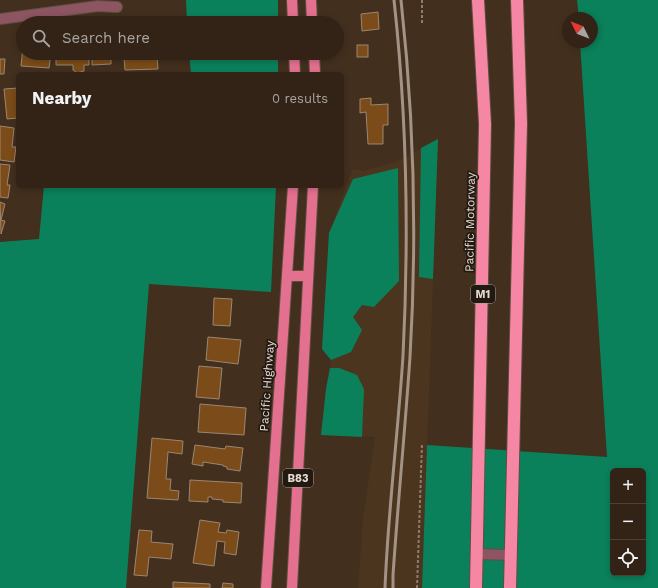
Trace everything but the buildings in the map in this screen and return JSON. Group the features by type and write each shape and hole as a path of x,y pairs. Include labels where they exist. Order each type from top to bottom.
{"highway":[{"name":"Pacific Motorway","path":"476,588 485,124 478,0"},
{"path":"510,588 521,123 517,0"}],"main road":[{"path":"292,0 293,16"},
{"path":"311,0 312,16"},
{"path":"294,60 295,72"},
{"path":"314,60 315,72"},
{"name":"Pacific Highway","path":"266,588 293,188"},
{"name":"B83","path":"292,588 313,188"},
{"path":"287,276 308,276"}],"street":[{"path":"23,16 98,6 117,7"},
{"path":"0,19 16,17"},
{"path":"477,554 511,555"}],"path":[{"path":"422,0 422,24"},
{"path":"417,588 422,444"}],"shaded area":[{"path":"438,139 422,588 358,588 363,519 375,437 321,435 331,360 329,233 353,169 364,171 396,162"}],"green space":[{"path":"186,0 278,0 278,16 187,16"},
{"path":"577,0 658,0 658,588 422,588 427,445 607,457 580,48 598,48 598,12 578,12"},
{"path":"190,60 278,60 278,72 191,72"},
{"path":"438,139 433,279 419,277 421,148"},
{"path":"398,168 399,281 374,307 362,305 353,317 362,330 351,352 331,360 322,349 329,233 353,179"},
{"path":"44,188 276,188 271,292 149,284 126,588 0,588 0,242 39,239"},
{"path":"330,368 339,368 357,375 364,389 362,437 321,435"}],"railway":[{"path":"385,588 388,530 403,356 406,267 406,178 404,133 402,89 394,0"},
{"path":"393,588 410,357 414,223 409,89 401,0"}]}
